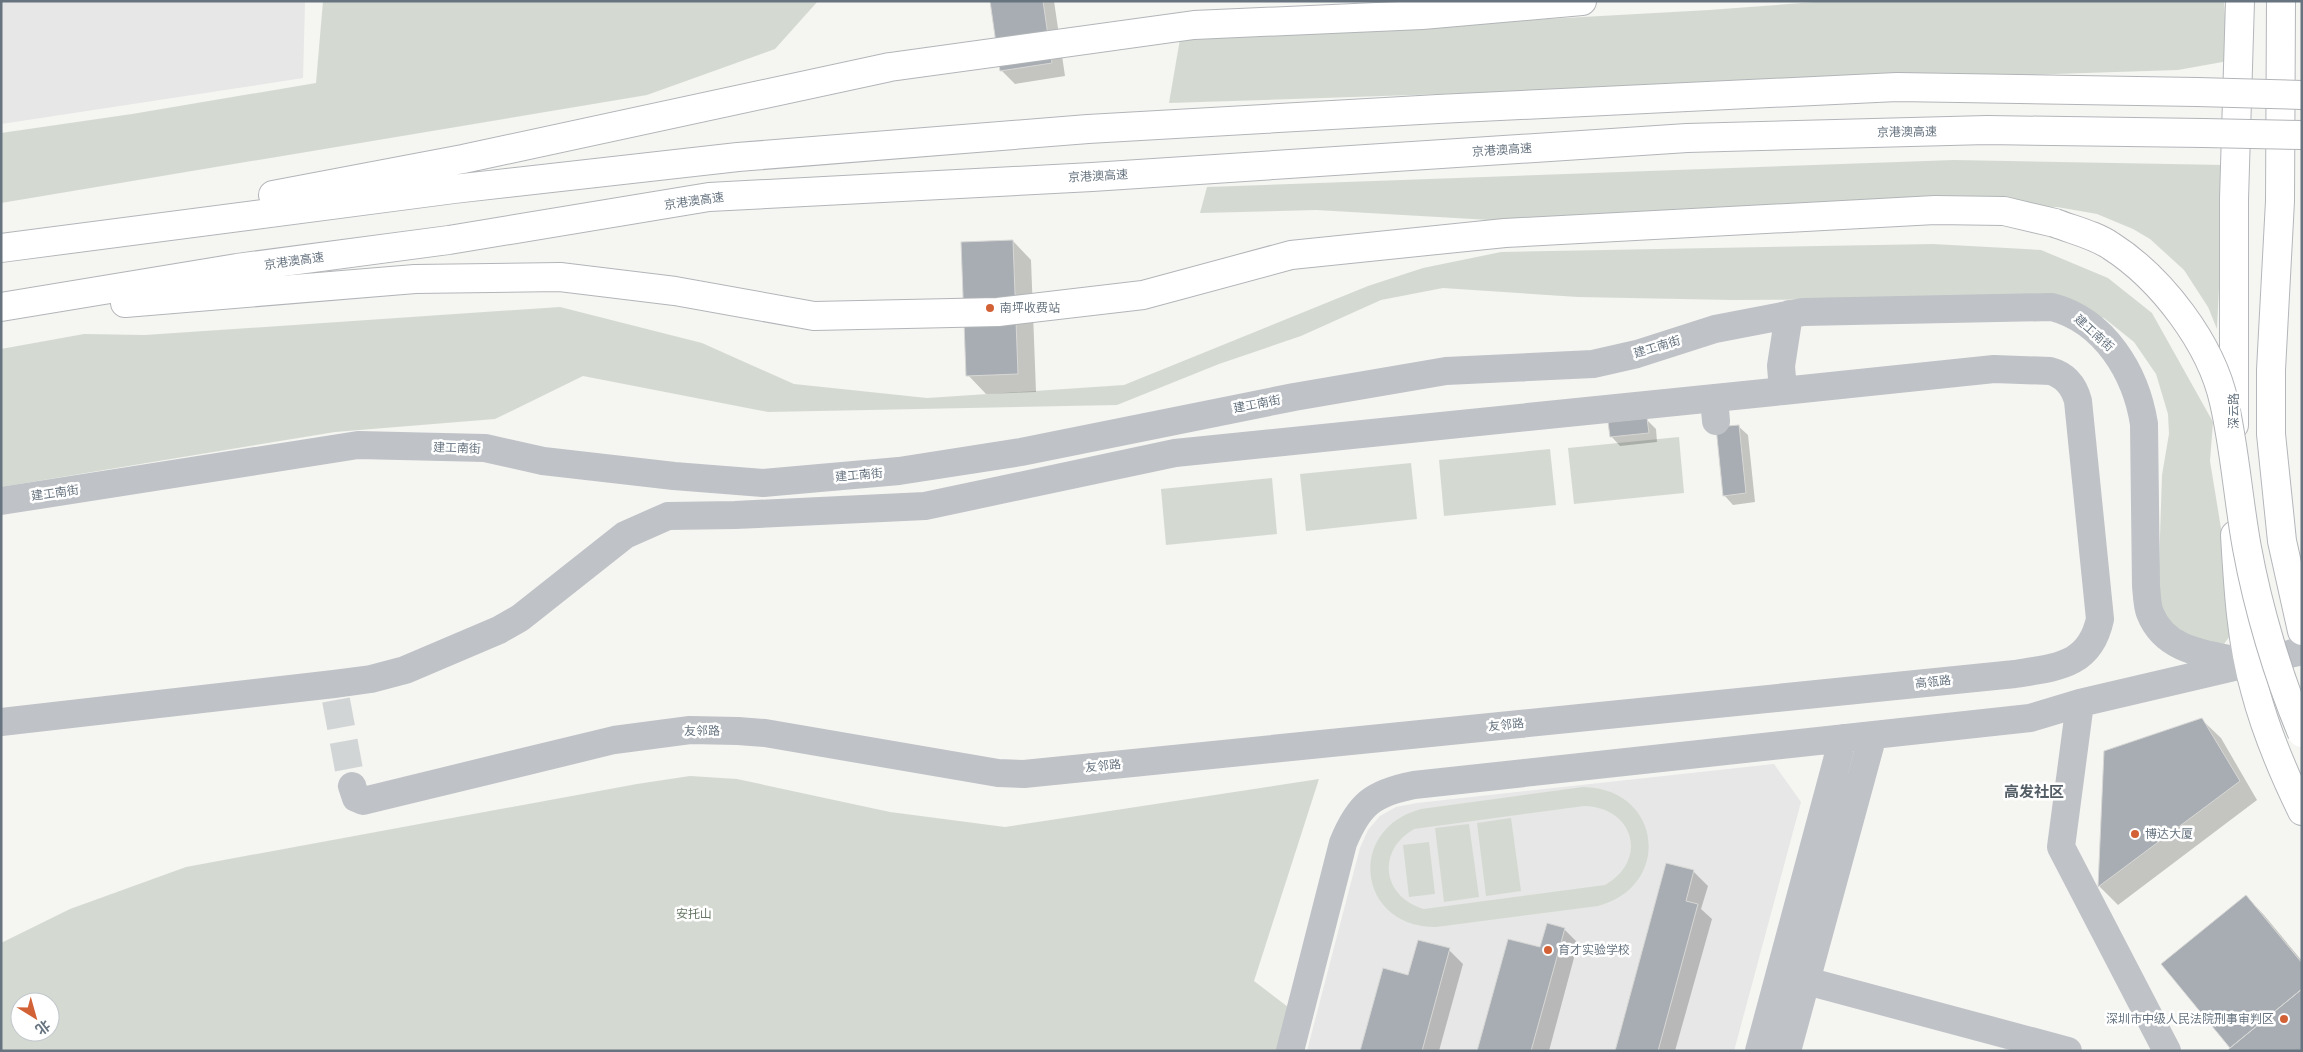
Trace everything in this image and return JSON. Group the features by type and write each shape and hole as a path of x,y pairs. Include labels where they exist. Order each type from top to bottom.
{"main road":[{"path":"1,247 463,159 890,66 1194,25 1422,15 1582,1"},
{"name":"深云路","path":"2240,1 2234,200 2234,506 2240,600 2249,663 2268,732 2302,811"},
{"path":"2281,1 2280,201 2271,370 2271,434 2282,540 2302,631"},
{"path":"1,247 444,190 738,156 1088,129 1897,87 2302,95"},
{"name":"京港澳高速","path":"1,307 237,268 449,240 709,197 1092,177 1687,138 1987,130 2302,135"},
{"path":"1,311 415,279 560,277 675,291 814,316 998,312 1143,295 1291,255 1505,233 1935,210 2004,211 2055,223 2109,244 2147,272 2183,318 2209,360 2224,401 2248,549 2266,625 2290,706 2302,733"}],"street":[{"name":"建工南街","path":"1,501 358,446 485,448 543,461 674,476 764,483 899,471 1020,452 1294,397 1446,371 1593,364 1637,354 1716,329 1803,312 2052,307 2069,312 2094,330 2120,357 2134,383 2141,402 2144,424 2146,586 2149,612 2162,635 2171,642 2184,648 2249,663"},
{"path":"1783,391 1781,366 1789,314"},
{"name":"高瓴路","path":"1,722 335,692 404,670 499,630 520,618 625,535 668,516 735,515 926,506 1175,453 1715,409 1783,391 1994,369 2031,369 2059,373 2073,387 2078,401 2099,610 2098,625 2093,642 2085,652 2075,659 2049,668 2015,674 1852,690"},
{"path":"1290,1051 1343,843 1352,820 1369,802 1390,790 1414,785 2030,718 2080,703 2302,651"},
{"name":"友邻路","path":"358,794 614,740 690,730 765,733 998,773 1024,774 1852,690"},
{"path":"2080,703 2061,847 2167,1051"},
{"path":"1787,1051 1873,735"},
{"path":"1759,1051 1844,738"},
{"path":"1780,973 2068,1051"}],"shaded area":[{"path":"1,1 305,1 303,78 1,124"},
{"name":"育才实验学校","path":"1774,764 1801,802 1734,1051 1307,1051 1360,848 1368,830 1380,816 1396,807 1417,803"}],"green space":[{"path":"323,1 818,1 775,49 647,95 1,203 1,133 132,114 316,83"},
{"path":"1829,1 2224,1 2228,61 2178,70 1169,103 1180,39 1709,10"},
{"path":"1954,160 2225,165 2217,329 2208,307 2184,270 2150,239 2133,229 2097,214 2057,207 1895,204 1490,220 1316,210 1200,213 1207,187"},
{"path":"1933,244 2041,250 2108,278 2152,313 2213,422 2210,461 2237,626 2224,644 2191,638 2166,619 2158,597 2162,475 2169,434 2168,414 2156,374 2134,342 2104,318 2038,298 1732,300 1578,297 1443,288 1381,300 1301,336 1219,364 1117,405 768,412 583,376 495,419 335,432 1,487 1,349 84,334 145,335 560,307 702,343 794,384 927,398 1124,385 1368,286 1423,268 1501,252"},
{"path":"1679,437 1684,493 1574,504 1568,448"},
{"path":"1550,449 1556,505 1444,516 1439,460"},
{"path":"1411,463 1417,519 1306,531 1300,474"},
{"path":"1272,478 1277,534 1166,545 1161,489"},
{"name":"安托山","path":"690,776 737,779 890,812 1005,827 1319,779 1254,981 1288,1007 1280,1051 1,1051 1,943 70,909 186,867 637,784"},
{"path":"1583,787 1609,792 1629,803 1642,820 1648,839 1647,860 1638,879 1622,895 1598,906 1436,927 1410,923 1390,911 1377,895 1371,876 1372,855 1381,836 1397,820 1421,809","holes":["1584,806 1601,809 1615,815 1624,825 1630,836 1631,849 1627,862 1619,874 1605,885 1424,909 1410,903 1399,895 1392,884 1389,873 1389,861 1394,849 1402,838 1414,829"]},
{"path":"1511,818 1521,891 1486,896 1477,823"},
{"path":"1469,824 1479,897 1444,902 1435,828"},
{"path":"1429,842 1435,894 1409,897 1403,845"}],"building":[{"path":"990,1 1043,1 1052,63 1000,71"},
{"name":"南坪收费站","path":"1013,240 1018,374 966,376 961,242"},
{"path":"1647,418 1649,433 1610,437 1608,422"},
{"path":"1739,425 1746,493 1723,496 1716,427"},
{"name":"博达大厦","path":"2202,718 2240,781 2098,887 2104,751"},
{"path":"1666,863 1694,870 1686,901 1698,904 1658,1051 1615,1051"},
{"path":"2246,895 2302,963 2302,989 2230,1048 2161,964"},
{"path":"1547,923 1565,928 1531,1051 1477,1051 1508,939 1540,947"},
{"path":"1418,940 1450,948 1422,1051 1360,1051 1383,968 1408,975"},
{"name":"深圳市中级人民法院刑事审判区","path":"2302,989 2302,1051 2227,1051 2230,1048"}],"tunnel":[{"path":"336,700 352,786"}],"place":[{"name":"南坪收费站","path":"990,308"},
{"name":"博达大厦","path":"2135,834"},
{"name":"育才实验学校","path":"1548,950"},
{"name":"深圳市中级人民法院刑事审判区","path":"2284,1019"}],"district":[{"name":"高发社区","path":"2034,792"}]}
